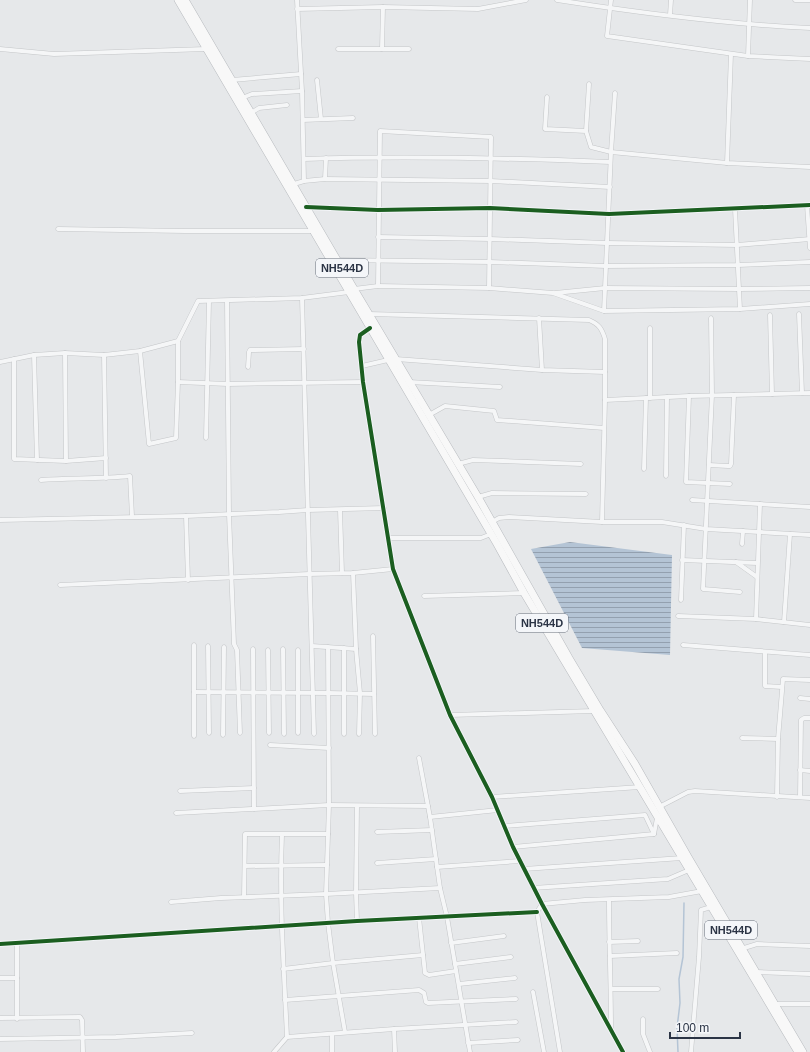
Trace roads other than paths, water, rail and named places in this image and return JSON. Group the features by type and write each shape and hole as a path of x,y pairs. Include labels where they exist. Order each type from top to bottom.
{"highway":[{"name":"NH544D","path":"178,0 312,231 369,314 392,359 524,593 594,711 711,907 757,972 776,1004 798,1052"},
{"name":"NH544D","path":"185,0 338,260 370,328 409,382 478,497 531,592 600,710 635,764 798,1052"}],"street":[{"path":"297,0 302,91 304,181"},
{"path":"297,9 383,7 478,9 526,0"},
{"path":"556,0 610,9 750,25 810,28"},
{"path":"611,0 606,36 748,56 810,59"},
{"path":"670,0 670,15"},
{"path":"748,56 750,0"},
{"path":"795,0 810,0"},
{"path":"382,49 383,7"},
{"path":"0,49 54,54 206,49"},
{"path":"338,49 409,49"},
{"path":"727,163 731,54"},
{"path":"232,80 301,74"},
{"path":"317,80 321,119"},
{"path":"589,84 586,131 591,147 611,152 727,163 810,166"},
{"path":"242,98 252,94 302,91"},
{"path":"604,310 608,244 610,162 615,93"},
{"path":"547,97 545,129 586,131"},
{"path":"251,113 259,108 287,104"},
{"path":"303,120 353,118"},
{"path":"378,286 378,180 380,132 491,137 489,288"},
{"path":"304,159 380,157 491,158 610,162"},
{"path":"325,179 326,158"},
{"path":"294,184 304,181 325,179 491,181 610,187"},
{"path":"306,207 378,210 490,208 609,214 809,205 810,248"},
{"path":"735,209 740,309"},
{"path":"58,229 312,231"},
{"path":"378,237 490,239 608,244 737,245 810,239"},
{"path":"338,260 490,262 606,266 738,265 810,262"},
{"path":"140,351 149,444 176,438 178,341 198,301 302,298 378,286 489,288 553,294 605,288 810,288"},
{"path":"553,294 604,310 740,309 810,304"},
{"path":"302,298 314,734"},
{"path":"206,438 209,301"},
{"path":"227,301 229,514 234,644 237,650 240,733"},
{"path":"369,314 589,320 597,324 602,329 605,339 602,522"},
{"path":"799,314 802,393"},
{"path":"770,315 772,394"},
{"path":"538,318 542,370"},
{"path":"711,318 712,395 704,589 740,592"},
{"path":"370,328 360,335 359,338 363,382 393,569 450,715 492,797 513,847 533,888 623,1052"},
{"path":"644,468 650,328"},
{"path":"0,362 34,355 65,353 104,355 140,351 178,341"},
{"path":"248,367 250,350 304,349"},
{"path":"65,353 66,461"},
{"path":"34,355 37,460"},
{"path":"104,355 106,478"},
{"path":"14,359 14,460 66,461 106,458"},
{"path":"362,366 392,359 542,370 605,372"},
{"path":"178,382 228,384 363,382"},
{"path":"409,382 500,387"},
{"path":"605,400 712,395 810,393"},
{"path":"709,465 730,466 731,464 734,395"},
{"path":"689,396 686,482 730,484"},
{"path":"666,476 667,397"},
{"path":"429,415 445,406 494,411 497,420 604,428"},
{"path":"458,464 473,460 581,464"},
{"path":"41,480 130,476 132,516"},
{"path":"478,497 492,493 586,494"},
{"path":"692,500 810,507"},
{"path":"756,619 760,504"},
{"path":"0,520 186,516 384,508"},
{"path":"340,510 342,573"},
{"path":"186,516 188,580"},
{"path":"492,522 499,518 509,517 602,522 662,522 706,529 810,535"},
{"path":"681,600 684,525"},
{"path":"742,544 743,531"},
{"path":"388,538 481,538 491,534"},
{"path":"784,622 790,534"},
{"path":"682,560 757,563"},
{"path":"735,561 757,577"},
{"path":"60,585 353,573 393,569"},
{"path":"353,573 356,649 360,693 359,734"},
{"path":"424,596 524,593"},
{"path":"678,616 756,619 810,625"},
{"path":"373,636 374,734"},
{"path":"194,645 194,736"},
{"path":"208,646 209,733"},
{"path":"312,646 356,649"},
{"path":"683,646 810,655"},
{"path":"223,734 224,647"},
{"path":"328,647 329,805 326,894 333,963 345,1032"},
{"path":"344,648 344,734"},
{"path":"253,649 254,809"},
{"path":"283,649 284,734"},
{"path":"268,650 269,734"},
{"path":"298,650 298,733"},
{"path":"765,652 765,686 782,687"},
{"path":"777,797 778,739 783,678 810,680"},
{"path":"194,692 374,694"},
{"path":"800,698 810,699"},
{"path":"450,715 594,711"},
{"path":"800,797 801,720 804,718 810,718"},
{"path":"742,738 778,739"},
{"path":"270,745 329,748"},
{"path":"419,758 430,817 440,888 447,917 470,1052"},
{"path":"800,770 810,771"},
{"path":"492,797 640,787"},
{"path":"180,790 254,788"},
{"path":"658,807 688,792 695,791 810,798"},
{"path":"176,813 329,805 428,806"},
{"path":"357,806 357,921"},
{"path":"430,817 498,810"},
{"path":"504,826 645,815 654,834"},
{"path":"654,834 657,816"},
{"path":"377,832 432,830"},
{"path":"244,897 245,834 328,834"},
{"path":"513,847 654,834"},
{"path":"274,1052 287,1037 280,866 282,835"},
{"path":"524,869 682,858"},
{"path":"377,863 436,859"},
{"path":"438,868 520,861"},
{"path":"245,866 327,865"},
{"path":"533,888 668,879 689,870"},
{"path":"171,902 221,898 440,888"},
{"path":"542,904 585,900 669,897 702,891"},
{"path":"609,900 611,1029"},
{"path":"542,904 537,912 560,1052"},
{"path":"691,1052 699,957 701,910 711,907"},
{"path":"0,944 282,927 328,922 537,912"},
{"path":"419,918 424,970 426,974 456,971"},
{"path":"451,943 504,936"},
{"path":"609,942 638,941"},
{"path":"17,944 17,1019"},
{"path":"740,950 757,944 810,946"},
{"path":"610,956 677,954"},
{"path":"284,969 333,963 423,956"},
{"path":"455,964 511,957"},
{"path":"757,972 810,974"},
{"path":"0,978 17,978"},
{"path":"459,984 515,978"},
{"path":"611,988 658,988"},
{"path":"285,1000 419,990 424,992 426,1002 428,1003 516,999"},
{"path":"533,992 544,1052"},
{"path":"776,1004 810,1004"},
{"path":"0,1018 17,1019 80,1017 82,1020 83,1052"},
{"path":"643,1019 643,1034 650,1052"},
{"path":"287,1037 394,1028 516,1022"},
{"path":"394,1028 395,1052"},
{"path":"0,1039 83,1038 192,1033"},
{"path":"332,1034 332,1052"},
{"path":"468,1043 518,1040"}],"water":[{"path":"570,542 672,555 670,655 582,648 531,549"}],"waterway":[{"path":"678,1052 677,1028 680,1003 679,979 683,957 684,903"}]}
